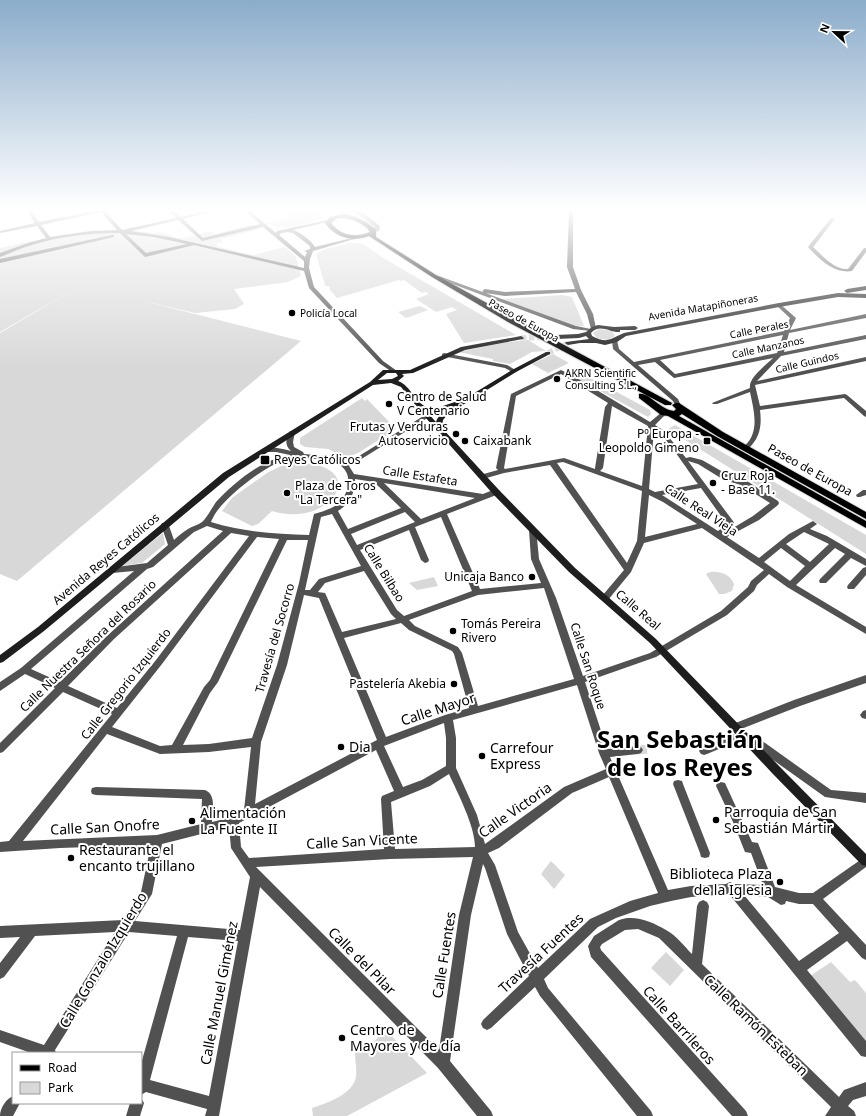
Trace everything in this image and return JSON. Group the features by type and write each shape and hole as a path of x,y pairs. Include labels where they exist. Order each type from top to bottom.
{"main road":[{"name":"Paseo de Europa","path":"403,263 505,323 641,396 665,412 866,525"},
{"name":"Paseo de Europa","path":"414,263 511,320 668,403 679,407 746,448 866,516"},
{"name":"Avenida Matapiñoneras","path":"556,337 579,336 590,330 611,328 631,329 866,288"},
{"name":"Avenida Matapiñoneras","path":"568,343 580,341 605,342 779,305 838,295 866,296"},
{"path":"611,328 618,332 617,339"},
{"path":"590,330 588,337 596,341"},
{"name":"Avenida Reyes Católicos","path":"0,660 40,630 226,475 292,432 371,384 396,371 411,372 444,355 473,345 521,338"},
{"path":"439,428 439,423 443,416 514,371 548,353"},
{"path":"385,378 400,378 400,374 396,371"},
{"name":"Calle Real","path":"385,378 403,386 427,416 496,492 533,530 572,570 662,650 866,861"},
{"path":"418,406 426,409 435,409 467,400"},
{"path":"668,403 661,404 665,412 679,413 679,407"}],"street":[{"path":"278,263 307,270"},
{"path":"306,263 311,287 381,362 396,371"},
{"path":"570,263 578,290 590,314 595,321 611,328"},
{"path":"828,263 834,268 846,271 850,270 855,263"},
{"path":"434,276 575,328 590,330 590,314"},
{"path":"467,288 505,294 578,290"},
{"path":"746,448 754,442 758,430 752,387 754,380 780,354 786,332 793,318 779,305"},
{"name":"Calle Perales","path":"633,364 866,316"},
{"name":"Calle Manzanos","path":"656,359 674,376 866,337"},
{"path":"617,339 617,350 676,400 679,407"},
{"path":"444,355 507,367 514,371"},
{"name":"Calle Guindos","path":"715,403 752,387 866,359"},
{"path":"381,362 385,378"},
{"path":"502,471 500,468 514,394 561,372 584,384 611,403 661,431 684,460 730,525 739,528"},
{"path":"756,410 845,396 865,414"},
{"path":"596,472 599,468 608,407 611,403"},
{"path":"605,598 628,570 641,541 652,425 665,412"},
{"path":"344,465 361,457 427,416"},
{"path":"292,432 288,442 297,452 331,460 348,468 352,483 349,496 343,504 334,510"},
{"path":"264,450 276,450 299,455"},
{"path":"0,687 24,670 144,567 150,564 190,531 206,523 212,511 256,472 279,459 307,455"},
{"path":"684,460 690,459 700,462 727,478 744,483 775,503 756,518 739,528 720,536"},
{"name":"Calle Real Vieja","path":"483,477 502,471 564,460 655,494 760,562 790,585 866,631"},
{"path":"552,462 628,570"},
{"name":"Calle Estafeta","path":"351,476 486,497"},
{"path":"376,480 419,522"},
{"path":"655,494 702,486"},
{"path":"355,549 496,492"},
{"path":"346,533 406,509"},
{"name":"Travesía del Socorro","path":"249,812 256,742 282,665 317,516 334,510"},
{"name":"Calle Bilbao","path":"334,510 355,549 394,612 412,628 455,649 458,653 475,711"},
{"path":"443,513 477,592"},
{"path":"206,523 229,530 255,534 312,538"},
{"path":"760,562 781,544 813,524"},
{"path":"165,525 170,544 172,546"},
{"path":"641,541 703,525"},
{"path":"720,536 730,525"},
{"path":"411,526 425,560"},
{"path":"803,529 834,544 866,563"},
{"name":"Calle Nuestra Señora del Rosario","path":"0,750 117,631 229,530"},
{"name":"Calle San Roque","path":"533,530 535,559 562,625 610,771 665,896"},
{"name":"Calle Gregorio Izquierdo","path":"12,846 159,662 255,534"},
{"path":"175,750 213,682 284,537"},
{"path":"781,544 810,566"},
{"path":"790,585 834,544"},
{"path":"823,581 850,554"},
{"path":"112,570 144,567"},
{"path":"312,594 322,581 367,567"},
{"name":"Calle Mayor","path":"234,821 381,743 448,718 630,664 662,650 724,613 751,589 754,583 769,570"},
{"path":"851,587 866,570"},
{"path":"340,636 393,622 477,592 546,585"},
{"path":"300,592 322,595 340,636 401,794"},
{"path":"24,670 119,713"},
{"path":"704,751 742,734 798,703 864,683"},
{"path":"448,718 451,738 451,768 472,815 480,842 480,852 490,865 513,934 544,992 646,1116"},
{"path":"106,729 160,750 209,748 256,742"},
{"path":"742,734 758,743 829,794 866,798"},
{"path":"604,753 638,750"},
{"path":"390,854 386,799 426,783 451,768"},
{"name":"Calle Victoria","path":"480,852 495,844 568,790 610,771"},
{"path":"678,784 705,853"},
{"path":"721,786 738,821 748,848 754,847 771,892 782,900"},
{"path":"96,791 205,795 208,799 206,827"},
{"name":"Calle San Onofre","path":"0,847 60,843 157,840 234,821"},
{"name":"Calle del Pilar","path":"234,821 236,848 256,876 443,1063 486,1116"},
{"name":"Calle Gonzalo Izquierdo","path":"49,1052 124,926 146,894 157,840"},
{"name":"Calle San Vicente","path":"246,863 390,854 480,852"},
{"name":"Calle Fuentes","path":"443,1063 465,915 480,852"},
{"path":"866,861 815,898 866,954"},
{"name":"Calle Manuel Giménez","path":"213,1110 256,876"},
{"path":"730,888 866,1051"},
{"name":"Travesía Fuentes","path":"488,1024 594,922 626,907 665,896 730,888 771,892 808,900 815,898"},
{"path":"696,966 703,906"},
{"name":"Calle Barrileros","path":"663,934 638,923 623,924 598,940 594,946 595,953 742,1116"},
{"path":"0,932 124,926 246,936"},
{"path":"142,1081 184,930"},
{"path":"0,973 32,931"},
{"path":"799,969 848,933"},
{"name":"Calle Ramón Esteban","path":"663,934 696,966 835,1111 849,1116"},
{"path":"0,1036 45,1052"},
{"path":"142,1085 213,1110"},
{"path":"835,1111 848,1094 866,1089"},
{"path":"5,1116 13,1104"},
{"path":"134,1116 137,1104"}],"green space":[{"path":"0,263 298,263 301,276 288,282 234,289 244,304 235,309 195,313 140,300 301,341 17,581 0,574 0,333 81,285 0,332"},
{"path":"319,263 392,263 516,335 464,343 446,314 457,310 452,307 436,312 416,299 429,294 426,292 422,293 404,280 399,280 337,298 330,290 329,286 325,285"},
{"path":"563,295 572,297 584,326 577,326 501,299"},
{"path":"420,306 428,310 406,318 398,312"},
{"path":"599,329 612,331 615,336 608,340 597,338 593,333"},
{"path":"528,340 546,351 532,352 510,364 458,352 507,342"},
{"path":"553,354 569,363 548,373 532,364"},
{"path":"576,370 650,410 651,414 648,417 569,374"},
{"path":"362,398 365,401 367,399 396,429 358,453 346,458 328,449 305,447 300,444 300,438"},
{"path":"675,425 866,535 866,554 668,429"},
{"name":"Plaza de Toros \"La Tercera\"","path":"300,463 322,467 334,474 338,484 335,495 326,505 311,512 293,514 272,511 258,524 252,526 222,511 232,498 267,473 281,466"},
{"path":"163,533 165,544 142,563 122,566"},
{"path":"710,572 721,573 730,578 734,584 732,591 719,594 706,574"},
{"path":"434,577 438,586 417,590 409,583"},
{"path":"551,861 565,875 554,889 541,874"},
{"path":"666,952 684,970 670,986 651,968"},
{"path":"831,962 850,982 855,980 866,993 866,1045 810,976"},
{"path":"385,1029 427,1073 347,1116 313,1116 312,1108 339,1097 350,1088 356,1076 355,1053 372,1044"}],"tunnel":[{"path":"521,338 556,337"},
{"path":"548,353 568,343"},
{"path":"638,750 649,749"}],"place":[{"name":"Policía Local","path":"292,313"},
{"name":"AKRN Scientific Consulting S.L.,","path":"557,379"},
{"name":"Centro de Salud V Centenario","path":"389,404"},
{"name":"Frutas y Verduras Autoservicio","path":"456,434"},
{"name":"Caixabank","path":"465,441"},
{"name":"Pº Europa - Leopoldo Gimeno","path":"707,441"},
{"name":"Reyes Católicos","path":"265,460"},
{"name":"Cruz Roja - Base 11.","path":"713,483"},
{"name":"Plaza de Toros \"La Tercera\"","path":"287,493"},
{"name":"Unicaja Banco","path":"532,577"},
{"name":"Tomás Pereira Rivero","path":"453,631"},
{"name":"Pastelería Akebia","path":"454,684"},
{"name":"Dia","path":"341,747"},
{"name":"Carrefour Express","path":"482,756"},
{"name":"Parroquia de San Sebastián Mártir","path":"716,820"},
{"name":"Alimentación La Fuente II","path":"192,821"},
{"name":"Restaurante el encanto trujillano","path":"71,858"},
{"name":"Biblioteca Plaza de la Iglesia","path":"780,882"},
{"name":"Centro de Mayores y de día","path":"342,1038"}],"district":[{"name":"San Sebastián de los Reyes","path":"680,754"}]}
